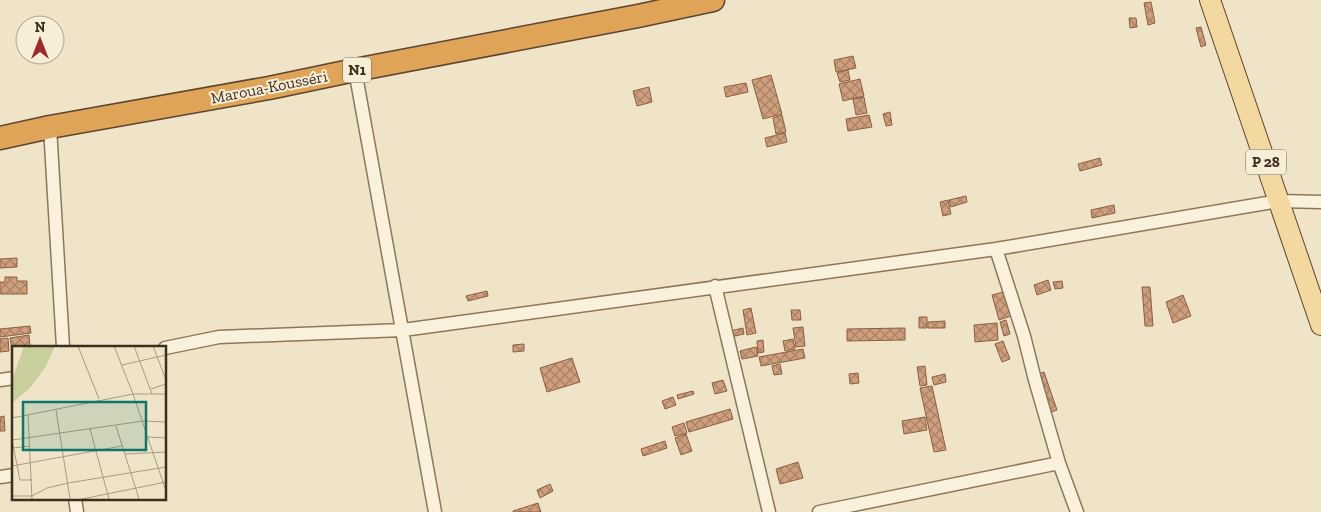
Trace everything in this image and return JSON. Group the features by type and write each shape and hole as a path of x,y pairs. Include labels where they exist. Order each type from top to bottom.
{"highway":[{"name":"Maroua-Kousséri","path":"0,138 50,127 269,88 713,0"}],"main road":[{"name":"P 28","path":"1210,0 1321,325"}],"street":[{"path":"355,70 435,512"},
{"path":"50,127 63,346"},
{"path":"166,348 219,337 402,330 996,249 1279,201 1321,202"},
{"path":"996,249 1024,336 1060,463 1077,512"},
{"path":"715,286 769,512"},
{"path":"819,512 1060,463"}],"building":[{"path":"1151,2 1155,23 1148,25 1144,3"},
{"path":"1129,18 1136,18 1137,27 1130,28"},
{"path":"1201,27 1206,45 1201,47 1196,28"},
{"path":"853,56 856,68 836,72 834,60"},
{"path":"848,70 850,80 840,82 837,73"},
{"path":"771,75 782,114 763,119 752,80"},
{"path":"860,79 864,96 843,101 839,84"},
{"path":"746,83 748,92 726,97 724,87"},
{"path":"649,87 652,102 637,106 633,91"},
{"path":"864,97 867,113 856,115 853,99"},
{"path":"890,112 892,125 886,126 883,114"},
{"path":"782,115 786,132 776,134 773,118"},
{"path":"869,115 872,127 848,131 846,119"},
{"path":"785,133 787,142 767,147 765,138"},
{"path":"1100,158 1102,165 1080,171 1078,164"},
{"path":"966,196 967,202 951,207 949,200"},
{"path":"948,200 951,214 943,216 940,202"},
{"path":"1114,205 1115,213 1092,218 1091,210"},
{"path":"17,258 17,267 0,268 0,259"},
{"path":"5,277 17,277 17,281 27,281 27,294 0,294 0,282 5,282"},
{"path":"1048,280 1051,290 1037,295 1034,285"},
{"path":"1062,281 1063,288 1055,289 1053,282"},
{"path":"1142,287 1150,287 1153,326 1145,326"},
{"path":"487,291 488,296 468,301 466,296"},
{"path":"1003,292 1011,316 999,320 992,295"},
{"path":"1183,295 1191,316 1173,323 1166,302"},
{"path":"751,308 756,333 747,335 743,310"},
{"path":"791,310 800,310 801,320 792,320"},
{"path":"919,317 927,317 927,328 919,328"},
{"path":"1006,320 1010,334 1004,336 1000,322"},
{"path":"945,321 945,328 928,328 928,322"},
{"path":"997,323 998,340 975,342 974,325"},
{"path":"30,326 31,333 0,337 0,329"},
{"path":"803,327 805,346 796,347 793,328"},
{"path":"743,328 744,334 731,337 730,331"},
{"path":"905,328 905,340 847,341 847,329"},
{"path":"29,335 30,346 12,346 12,349 10,338"},
{"path":"8,338 9,351 0,352 0,339"},
{"path":"793,339 795,349 785,351 783,341"},
{"path":"763,340 764,352 758,353 757,341"},
{"path":"1003,341 1010,359 1002,362 995,344"},
{"path":"524,344 524,351 513,352 513,345"},
{"path":"756,347 758,356 742,359 740,351"},
{"path":"803,349 805,358 761,366 759,357"},
{"path":"572,358 580,382 547,392 540,368"},
{"path":"780,364 782,374 774,375 772,366"},
{"path":"925,366 927,385 920,386 917,367"},
{"path":"1044,372 1057,410 1048,413 1035,375"},
{"path":"858,373 859,383 850,384 849,374"},
{"path":"945,374 946,382 934,385 932,377"},
{"path":"723,380 727,391 715,394 712,383"},
{"path":"932,386 946,450 934,452 920,388"},
{"path":"693,391 694,394 678,399 677,395"},
{"path":"673,397 676,405 665,409 662,401"},
{"path":"730,409 733,419 689,432 686,422"},
{"path":"4,416 5,431 0,431 0,417"},
{"path":"925,417 927,430 904,434 902,421"},
{"path":"684,423 687,433 675,436 672,427"},
{"path":"686,434 692,451 681,455 675,438"},
{"path":"665,441 667,448 643,456 641,449"},
{"path":"798,462 803,478 780,484 776,469"},
{"path":"550,484 553,491 540,498 537,490"},
{"path":"538,503 541,512 513,512 513,511"}]}
